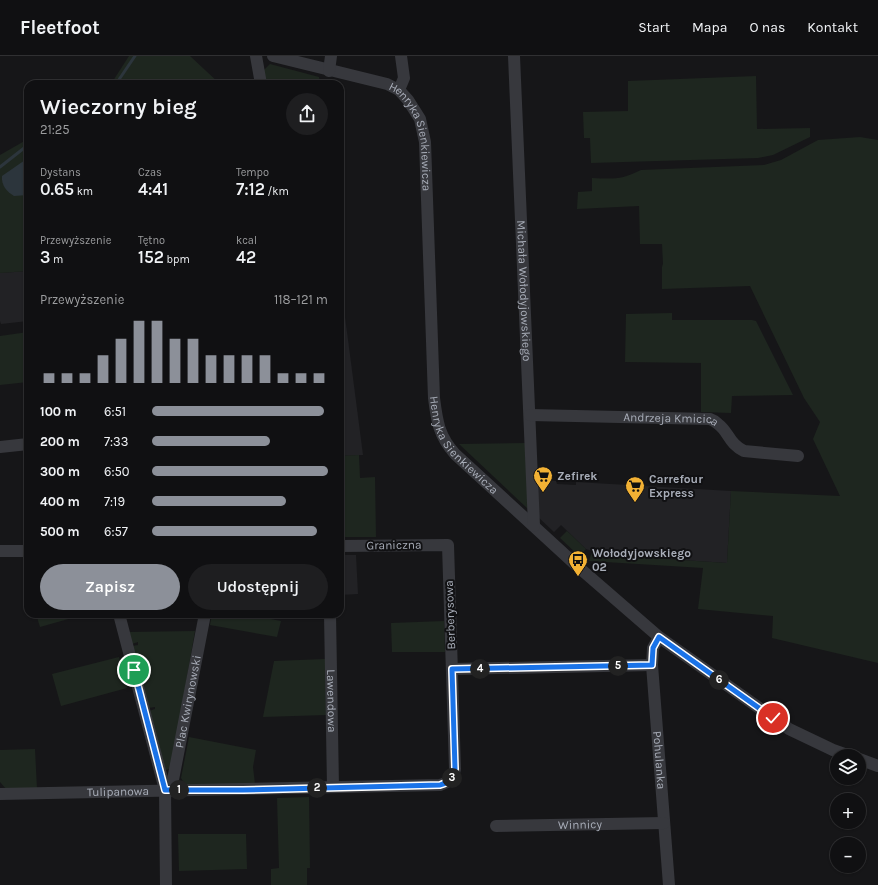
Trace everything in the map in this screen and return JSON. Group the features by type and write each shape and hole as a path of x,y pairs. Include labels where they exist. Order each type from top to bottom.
{"street":[{"path":"256,56 260,80"},
{"name":"Henryka Sienkiewicza","path":"273,56 329,71 387,84 399,90 408,100 420,119 425,142 434,398 436,418 440,432 446,444 576,565 659,637 789,729 831,749"},
{"path":"329,71 331,56"},
{"path":"399,90 404,78 401,56"},
{"name":"Michała Wołodyjowskiego","path":"514,56 534,526"},
{"name":"Andrzeja Kmicica","path":"530,415 710,419 719,424 730,441 737,448 744,451 798,456"},
{"path":"0,447 24,444"},
{"name":"Graniczna","path":"344,546 448,545"},
{"name":"Berberysowa","path":"448,545 455,769 454,775 450,780"},
{"path":"0,551 24,550"},
{"name":"Plac Kwirynowski","path":"120,618 168,790"},
{"name":"Plac Kwirynowski","path":"168,790 204,618"},
{"name":"Lawendowa","path":"330,618 333,788"},
{"name":"Pohulanka","path":"659,637 653,648 652,665 669,885"},
{"path":"452,669 652,665"},
{"path":"866,762 878,766"},
{"name":"Tulipanowa","path":"0,794 440,785 450,780"},
{"path":"166,885 168,790"},
{"name":"Winnicy","path":"496,826 664,823"}],"shaded area":[{"path":"129,56 190,56 216,80 114,80"},
{"path":"270,64 319,77 319,80 265,80 263,71"},
{"path":"756,76 757,129 810,128 810,137 773,155 758,158 591,163 590,138 584,138 583,112 628,111 628,81"},
{"path":"860,137 878,140 878,663 772,638 773,616 698,609 703,568 589,561 592,551 604,555 727,563 731,491 840,496 813,439 820,422 804,398 750,286 662,289 662,244 640,244 639,206 577,209 578,192 592,191 592,178 617,178 628,176 641,170 764,165 781,160 818,140"},
{"path":"24,141 24,271 0,273 0,155"},
{"path":"24,161 24,195 14,196 9,192 2,182 2,176"},
{"path":"24,271 24,321 1,324 0,273"},
{"path":"344,309 350,355 363,455 344,456"},
{"path":"672,313 672,320 756,321 793,395 732,396 731,413 701,412 701,363 625,362 626,314"},
{"path":"24,333 24,382 0,385 0,336"},
{"path":"527,443 528,509 459,444"},
{"path":"359,455 360,478 375,477 376,537 344,537 344,456"},
{"path":"535,480 556,481 557,484 576,485 576,482 731,491 727,563 604,555 586,549 561,525 554,532 536,515"},
{"path":"567,531 586,549 579,556 560,538"},
{"path":"344,555 356,555 358,594 344,595"},
{"path":"37,618 72,618 40,627"},
{"path":"211,618 266,618 281,621 277,637 210,625"},
{"path":"444,621 445,652 392,652 391,623"},
{"path":"195,631 171,768 166,770 164,768 149,711 155,709 155,707 148,708 132,646 138,645 138,642 132,644 128,632"},
{"path":"119,657 127,688 61,706 52,674"},
{"path":"325,659 326,715 263,717 274,661"},
{"path":"189,737 256,750 253,767 255,784 186,786 181,778"},
{"path":"35,749 37,789 7,790 0,782 0,750"},
{"path":"309,797 310,868 307,868 307,885 271,885 271,869 279,868 277,798"},
{"path":"178,834 246,834 247,869 179,871"}],"waterway":[{"path":"119,80 135,56"},
{"path":"0,167 24,148"}],"place":[{"name":"Zefirek","path":"543,493"},
{"name":"Carrefour Express","path":"635,503"},
{"name":"Wołodyjowskiego 02","path":"578,577"}],"route":[{"path":"134,670 165,790 243,790 440,785 450,780 454,775 455,769 452,669 652,665 653,648 659,637 773,718"}]}
